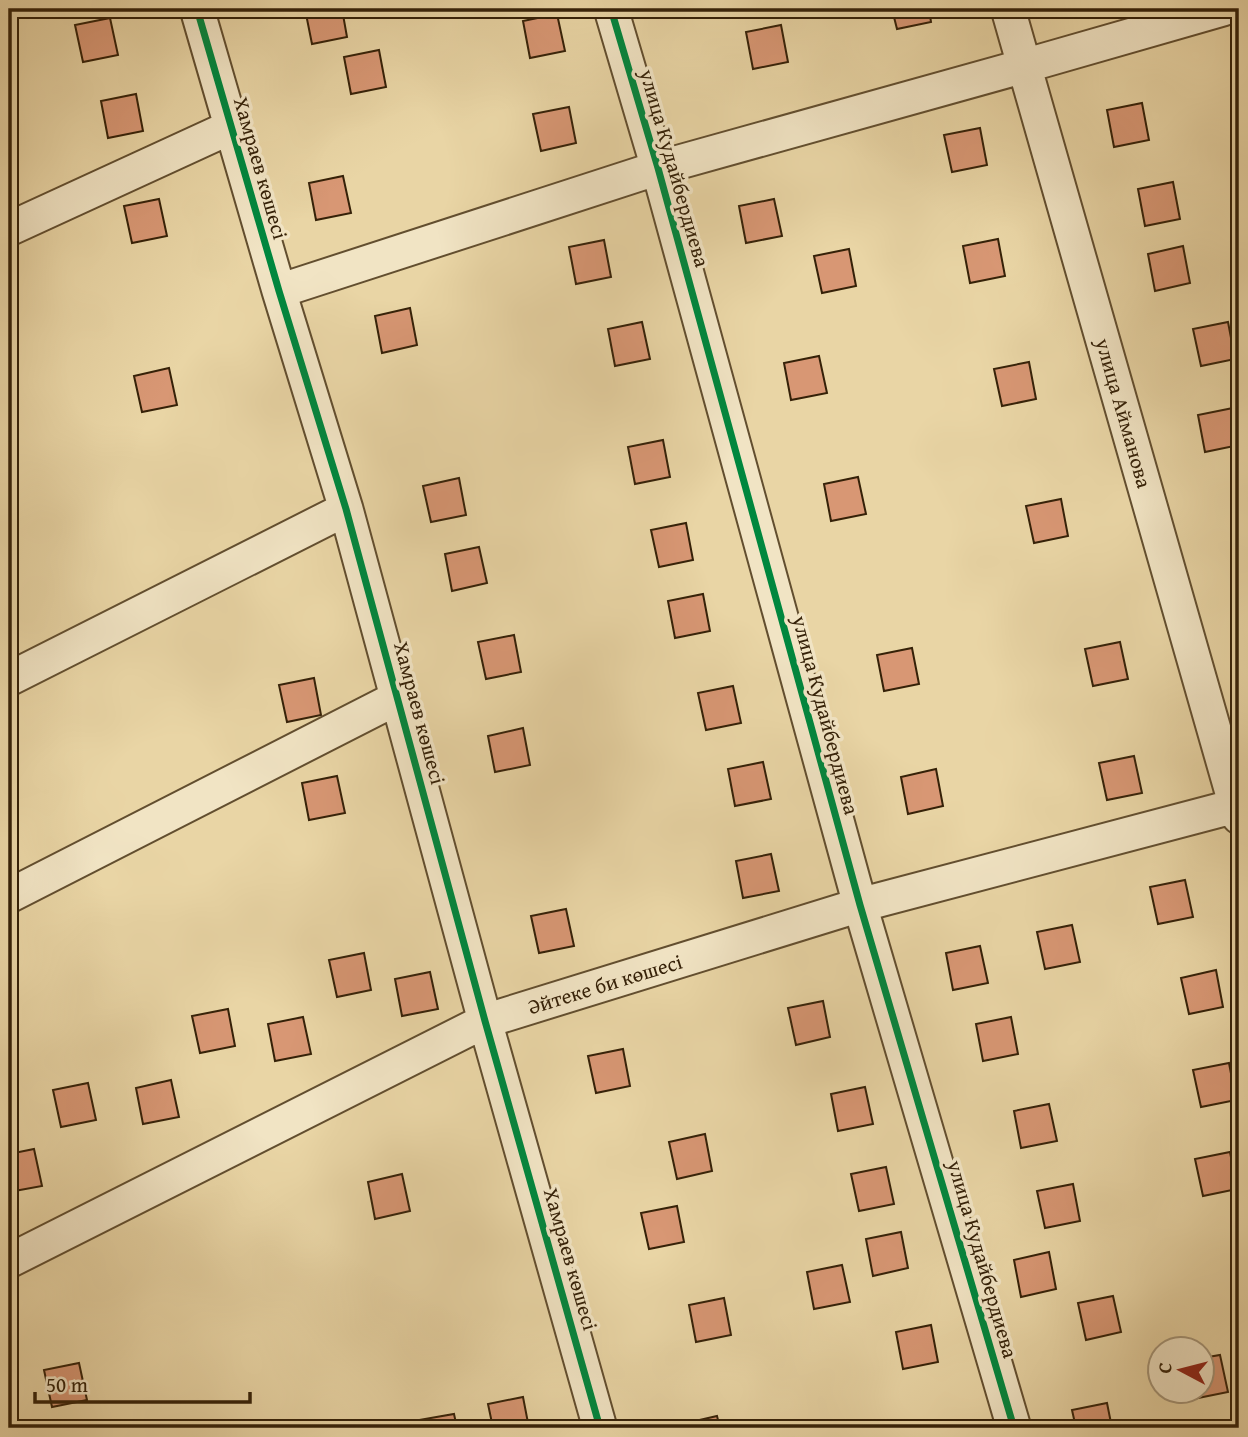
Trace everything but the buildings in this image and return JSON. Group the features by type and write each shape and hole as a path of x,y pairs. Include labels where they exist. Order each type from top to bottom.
{"street":[{"name":"Хамраев көшесі","path":"197,9 346,509 485,1021 600,1428"},
{"name":"улица Кудайбердиева","path":"611,9 658,168 860,905 1014,1428"},
{"name":"улица Айманова","path":"1008,9 1238,809"},
{"path":"279,291 658,168 1223,9"},
{"path":"9,229 231,127"},
{"path":"9,679 346,509"},
{"path":"9,896 397,698"},
{"name":"Әйтеке би көшесі","path":"9,1261 485,1021 860,905 1238,809"}],"cycle path":[{"path":"197,9 346,509 485,1021 600,1428"},
{"path":"611,9 658,168 860,905 1014,1428"}]}
